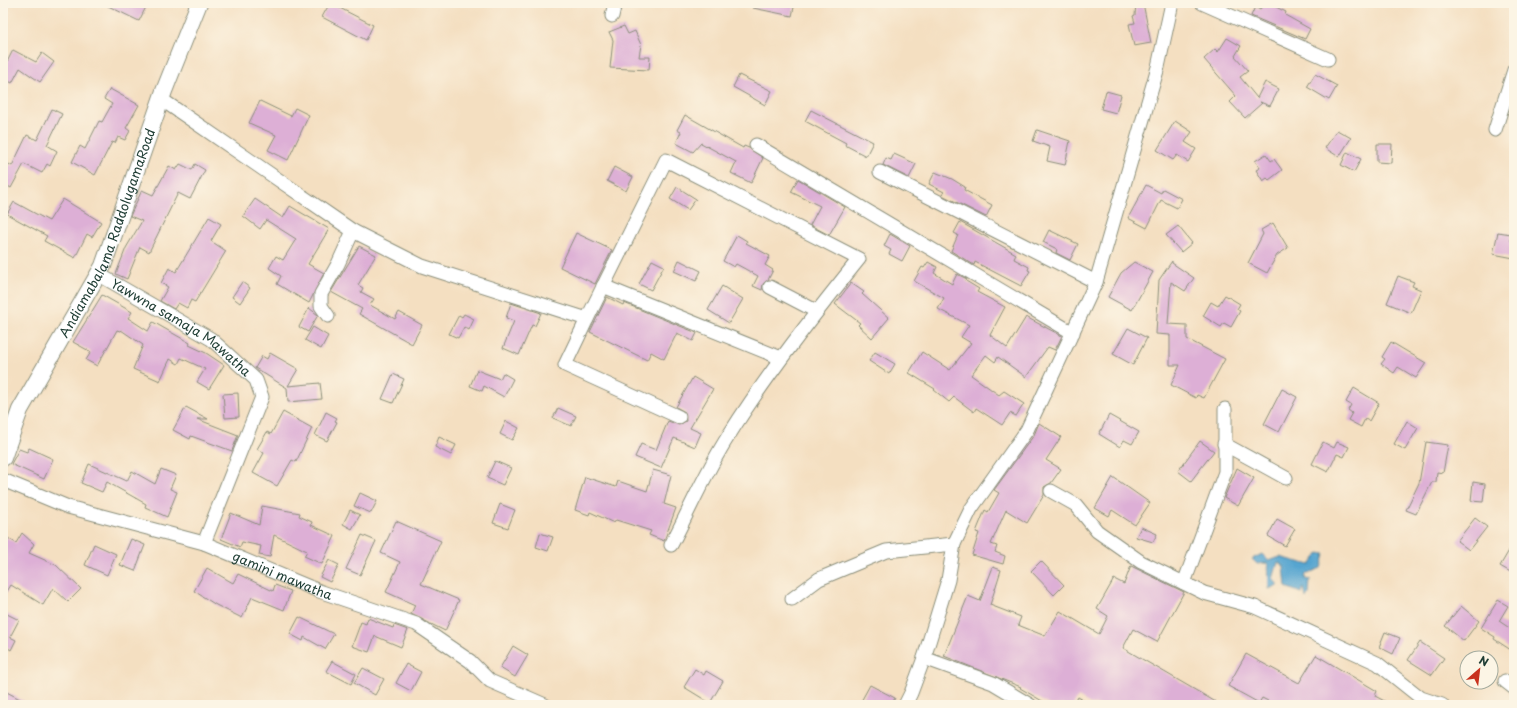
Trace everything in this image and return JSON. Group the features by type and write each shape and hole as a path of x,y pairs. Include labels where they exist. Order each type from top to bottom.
{"street":[{"name":"Andiamabalama RaddolugamaRoad","path":"3,458 20,410 102,266 161,99 199,3"},
{"path":"905,705 924,658 948,580 954,544 971,509 1027,430 1096,282 1158,67 1172,3"},
{"path":"1202,3 1328,59"},
{"path":"1495,130 1514,70"},
{"path":"161,99 353,231 422,266 587,319"},
{"path":"756,145 1073,333"},
{"path":"671,545 728,436 781,358 816,311 859,259 666,160 565,365 678,417"},
{"path":"880,172 1096,282"},
{"path":"328,316 321,306 321,294 338,264 353,231"},
{"name":"Yawwna samaja Mawatha","path":"98,274 211,338 256,380 262,397 204,543"},
{"path":"603,286 781,358"},
{"path":"770,287 816,311"},
{"path":"1184,583 1225,472 1225,408"},
{"path":"1224,444 1286,478"},
{"name":"gamini mawatha","path":"3,480 68,507 204,543 319,591 416,624 470,661 490,681 545,705"},
{"path":"1051,491 1076,505 1098,531 1141,562 1204,593 1255,607 1377,663 1422,698 1442,705"},
{"path":"792,599 819,579 886,551 954,544"},
{"path":"924,658 993,683 1030,705"}],"water":[{"path":"1319,553 1325,554 1321,568 1306,574 1305,579 1310,580 1309,594 1306,598 1304,588 1301,593 1286,587 1284,566 1278,562 1273,579 1278,585 1269,589 1268,563 1257,564 1252,559 1262,554 1269,561 1280,557 1310,565"}],"building":[{"path":"102,3 148,3 139,21"},
{"path":"330,3 373,25 366,40 322,17"},
{"path":"753,3 795,3 792,16 753,8"},
{"path":"1136,3 1143,3 1151,43 1134,46 1129,24 1135,23 1133,16 1135,15"},
{"path":"1263,3 1268,3 1286,12 1285,15 1310,29 1305,39 1251,16 1255,7 1260,10"},
{"path":"624,26 628,34 635,31 641,45 639,57 650,57 649,70 610,68 613,40 609,32"},
{"path":"1227,38 1241,46 1235,56 1248,71 1240,77 1257,98 1265,82 1279,89 1270,106 1260,102 1262,103 1245,118 1230,102 1236,96 1204,59 1215,49 1218,52"},
{"path":"13,50 36,62 42,53 54,62 40,82 20,68 12,83 3,78 3,70"},
{"path":"1315,74 1337,86 1329,100 1307,87"},
{"path":"739,75 772,91 765,105 733,87"},
{"path":"110,89 139,105 126,128 130,131 125,140 118,137 115,143 112,142 95,175 72,162 80,146 85,149 99,121 102,122 112,104 104,99"},
{"path":"1106,91 1121,95 1116,113 1101,109"},
{"path":"260,101 291,116 295,108 309,115 288,160 268,150 276,135 249,123"},
{"path":"52,109 62,114 47,145 57,151 50,166 47,164 42,173 24,164 11,188 3,183 3,161 12,166 27,135 37,140"},
{"path":"811,110 873,142 866,156 845,145 846,143 805,121"},
{"path":"685,115 743,148 744,146 749,148 763,158 751,183 731,173 736,162 701,143 693,152 676,143 681,132 677,130"},
{"path":"1175,121 1192,132 1185,142 1196,149 1188,162 1177,155 1173,160 1157,150"},
{"path":"1037,130 1070,141 1065,165 1047,161 1050,147 1033,141"},
{"path":"1337,130 1351,138 1339,157 1325,148"},
{"path":"1377,144 1392,144 1391,163 1377,162"},
{"path":"1347,152 1361,159 1354,172 1341,165"},
{"path":"894,154 916,164 909,178 883,165 886,158 891,160"},
{"path":"1266,154 1271,161 1274,159 1282,170 1269,180 1267,178 1263,181 1256,170 1260,168 1255,161"},
{"path":"180,164 192,170 195,164 205,170 190,199 178,193 149,252 140,247 127,279 116,274 126,248 142,221 130,216 142,190 153,195 169,166 176,170"},
{"path":"614,167 633,177 626,191 607,181"},
{"path":"935,172 952,179 965,187 964,190 992,205 986,217 942,195 944,192 929,184"},
{"path":"798,179 845,207 829,235 810,225 820,206 791,192"},
{"path":"1146,185 1161,193 1163,189 1182,199 1177,208 1161,200 1147,228 1128,218"},
{"path":"677,187 696,199 688,210 670,199"},
{"path":"63,199 101,222 92,237 87,234 75,258 44,241 47,236 7,214 14,202 49,221"},
{"path":"255,199 283,218 290,206 329,229 308,264 324,273 309,303 277,284 281,276 269,268 276,256 283,260 296,239 266,220 260,229 243,216"},
{"path":"209,217 221,224 211,241 226,251 195,302 191,300 187,308 178,303 174,309 160,301 168,287 161,283 169,268 176,272"},
{"path":"960,222 1016,254 1014,259 1029,267 1028,270 1030,271 1021,286 975,262 974,265 951,251 958,235 954,233"},
{"path":"1273,223 1288,248 1277,255 1267,273 1248,263 1263,234 1261,230"},
{"path":"1178,226 1192,243 1181,252 1166,235"},
{"path":"1049,230 1078,244 1070,260 1056,253 1057,249 1043,242"},
{"path":"1498,232 1511,234 1510,240 1514,241 1514,258 1493,254"},
{"path":"576,233 612,250 595,284 560,267"},
{"path":"890,234 910,246 902,261 889,254 891,250 884,246"},
{"path":"737,235 747,241 746,243 770,256 765,265 773,270 768,280 763,284 762,290 753,286 758,276 736,264 734,267 723,261"},
{"path":"359,246 376,255 358,285 363,288 361,292 374,299 370,305 395,319 399,312 422,325 412,344 359,314 362,309 331,292"},
{"path":"652,260 664,266 651,290 639,284"},
{"path":"679,260 701,271 696,281 674,271"},
{"path":"1172,261 1172,263 1194,278 1185,291 1171,282 1168,324 1187,325 1187,339 1225,359 1204,398 1197,395 1196,398 1171,385 1180,365 1170,365 1170,335 1156,334 1159,280"},
{"path":"928,262 937,267 934,273 952,284 957,274 967,279 966,281 979,289 977,292 1005,307 990,335 1007,348 1026,317 1062,336 1055,350 1048,347 1026,377 998,357 995,362 986,355 971,375 999,395 1004,391 1024,404 1016,416 1010,413 1002,425 976,408 974,412 954,397 949,402 934,390 935,389 909,373 922,352 950,370 971,343 961,337 969,325 938,309 944,298 914,281 922,267 924,268"},
{"path":"1134,262 1153,272 1132,310 1108,297 1121,273"},
{"path":"1398,276 1414,282 1412,286 1421,290 1411,313 1387,303"},
{"path":"242,282 250,288 240,303 232,297"},
{"path":"851,283 864,292 862,294 889,318 872,338 858,325 860,323 835,304"},
{"path":"722,286 743,299 729,323 708,310"},
{"path":"102,295 132,312 128,318 148,331 153,322 190,343 189,345 206,353 224,365 209,389 197,382 205,369 181,358 178,364 170,359 160,381 133,369 143,345 121,330 117,330 97,366 86,360 91,352 73,342"},
{"path":"1225,295 1240,304 1237,309 1240,311 1231,327 1224,323 1221,327 1203,316 1211,302 1218,306"},
{"path":"607,297 623,305 624,303 697,333 693,341 677,333 664,359 651,352 647,360 590,332"},
{"path":"511,303 541,313 535,326 532,325 519,355 503,348 514,321 506,318"},
{"path":"309,308 318,315 308,332 299,327"},
{"path":"464,314 474,319 469,330 464,327 458,338 449,334 459,315 462,317"},
{"path":"313,327 328,336 321,349 305,340"},
{"path":"1128,328 1147,338 1133,365 1113,354"},
{"path":"1391,342 1426,363 1416,378 1398,367 1394,373 1381,364 1385,359 1382,357"},
{"path":"875,352 895,364 889,374 869,361"},
{"path":"270,353 298,369 288,386 320,383 322,399 288,402 287,388 255,368 262,356 267,359"},
{"path":"477,370 500,379 503,373 513,379 504,397 484,386 482,391 470,386"},
{"path":"393,374 404,379 393,403 382,399"},
{"path":"693,377 713,389 690,428 701,433 695,447 674,438 661,468 635,457 641,444 656,450 668,421 679,425 686,421 685,412 676,407"},
{"path":"1354,388 1379,403 1369,421 1365,419 1361,427 1348,420 1352,413 1348,410 1351,405 1346,402"},
{"path":"1282,389 1297,397 1279,432 1264,424"},
{"path":"238,393 239,417 225,418 223,394"},
{"path":"186,407 208,419 197,419 238,435 232,451 191,436 190,439 173,430"},
{"path":"558,408 576,416 571,426 553,418"},
{"path":"283,412 312,428 296,462 292,460 277,486 253,473 264,453 257,449 267,432 271,434"},
{"path":"326,412 337,418 335,421 337,422 327,441 315,435"},
{"path":"1109,415 1139,432 1132,444 1124,440 1120,447 1099,434"},
{"path":"506,421 519,428 512,440 500,434"},
{"path":"1407,421 1418,428 1405,450 1394,444"},
{"path":"1039,423 1061,437 1046,460 1061,469 1051,483 1044,487 1044,495 1027,523 1006,510 991,544 997,546 995,552 1005,556 1003,564 972,555 979,533 976,532 985,510 988,512 999,493 994,490 1034,435"},
{"path":"439,437 456,445 451,455 435,447"},
{"path":"1200,441 1214,451 1191,481 1178,471"},
{"path":"1323,442 1334,448 1337,442 1349,447 1344,457 1337,454 1328,472 1312,464"},
{"path":"1426,442 1448,445 1443,473 1437,472 1436,482 1432,482 1416,514 1406,510 1419,483"},
{"path":"29,448 53,459 44,479 11,464 19,449 27,452"},
{"path":"495,461 511,468 503,485 487,478"},
{"path":"89,464 127,481 132,471 155,484 161,469 176,475 170,489 177,492 167,517 145,507 146,504 107,482 102,492 81,483"},
{"path":"1237,468 1254,478 1238,506 1224,498"},
{"path":"653,470 671,475 664,504 676,508 664,541 649,535 651,531 616,520 614,523 590,512 589,515 575,510 585,477 616,487 618,481 647,491"},
{"path":"1113,477 1150,503 1135,525 1112,510 1109,516 1095,508"},
{"path":"1473,482 1485,484 1483,502 1471,501"},
{"path":"360,493 377,501 371,513 354,506"},
{"path":"500,504 515,510 508,528 493,523"},
{"path":"262,506 300,513 299,516 312,522 311,525 335,536 322,564 304,556 307,551 274,535 270,557 259,555 261,546 242,542 240,547 221,539 231,513 259,525"},
{"path":"350,510 360,515 352,529 343,524"},
{"path":"1475,518 1487,527 1469,550 1457,541"},
{"path":"1277,519 1295,529 1285,546 1268,536"},
{"path":"396,521 441,541 421,584 459,600 445,631 411,614 415,605 386,592 400,562 381,553"},
{"path":"1141,527 1157,534 1153,542 1136,537"},
{"path":"22,533 34,544 29,553 56,565 81,589 68,602 53,588 43,605 11,585 3,598 3,535 16,543"},
{"path":"540,533 553,537 548,551 536,547"},
{"path":"362,535 376,541 360,575 346,569"},
{"path":"131,539 145,545 135,571 120,565"},
{"path":"1514,542 1514,574 1500,566"},
{"path":"94,544 116,554 107,575 85,565"},
{"path":"329,560 339,565 330,582 320,577"},
{"path":"1041,561 1064,585 1054,595 1031,571"},
{"path":"1131,566 1184,592 1157,642 1133,629 1123,648 1221,705 1092,705 1078,697 1073,705 1049,705 1020,688 1021,687 944,656 968,596 980,601 993,567 1001,570 990,605 1021,617 1018,625 1045,636 1060,611 1099,634 1108,616 1097,609 1114,579 1124,584"},
{"path":"207,568 233,583 238,574 273,591 275,585 291,591 284,610 252,597 242,618 216,605 194,591"},
{"path":"1498,600 1508,606 1499,621 1514,631 1514,652 1494,639 1495,637 1481,628"},
{"path":"1461,606 1479,621 1464,641 1445,626"},
{"path":"3,612 19,620 10,637 16,640 11,650 5,646 3,649"},
{"path":"299,617 334,634 325,649 304,637 303,641 290,634"},
{"path":"368,618 393,628 394,625 408,630 401,647 375,636 369,652 352,646 361,622 366,624"},
{"path":"1385,632 1400,638 1393,654 1379,647"},
{"path":"1420,642 1444,658 1432,675 1408,660"},
{"path":"513,646 528,655 515,677 500,668"},
{"path":"1246,654 1299,683 1316,655 1377,691 1375,696 1392,705 1276,705 1262,698 1259,703 1228,686"},
{"path":"332,661 356,674 351,684 326,671"},
{"path":"406,664 421,672 411,691 396,683"},
{"path":"363,668 384,679 375,695 354,683"},
{"path":"695,669 704,675 706,671 723,681 710,703 684,687"},
{"path":"870,685 895,698 891,705 859,705"},
{"path":"3,690 31,705 3,705"}]}
